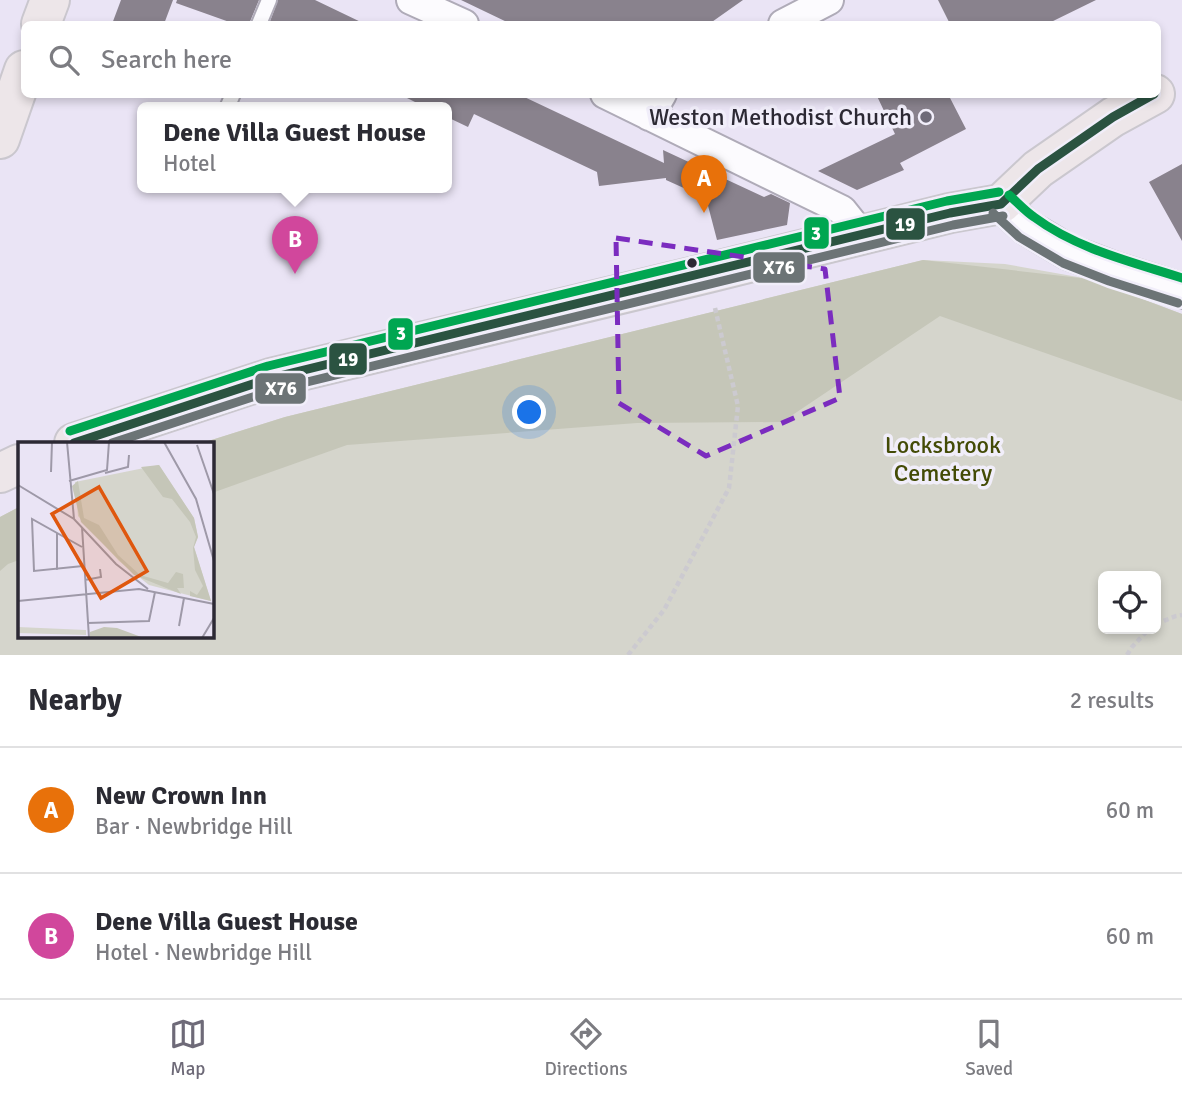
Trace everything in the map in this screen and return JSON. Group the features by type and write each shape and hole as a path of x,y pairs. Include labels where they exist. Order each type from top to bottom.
{"main road":[{"path":"42,21 50,0"},
{"path":"0,139 21,79"},
{"path":"1161,91 1182,80"},
{"path":"77,442 271,378 950,213 1001,204 1038,169 1113,117 1149,98"},
{"path":"0,473 18,464"}],"street":[{"path":"411,0 454,13"},
{"path":"789,21 829,0"},
{"path":"623,98 655,105 842,210 862,235"},
{"path":"1001,204 1026,227 1068,251 1182,291"}],"lane":[{"path":"260,21 269,0"}],"path":[{"path":"628,655 664,610 729,488 738,406 708,273"},
{"path":"1161,623 1182,615"},
{"path":"1128,655 1144,634"}],"highlighted area":[{"path":"616,238 825,269 840,398 706,456 619,403"}],"green space":[{"name":"Locksbrook Cemetery","path":"923,260 1005,264 1089,279 1182,314 1182,655 0,655 0,517 18,508 18,638 214,638 214,442 205,442 285,417"}],"shaded area":[{"path":"923,260 1089,279 1182,314 1182,401 940,316 782,422 637,423 347,445 214,492 214,442 205,442 285,417"},
{"path":"18,508 18,560 0,571 0,517"}],"building":[{"path":"121,0 173,0 165,21 113,21"},
{"path":"177,0 259,0 250,21 227,21 176,3"},
{"path":"278,0 315,0 359,21 270,21"},
{"path":"461,0 743,0 713,21 505,21"},
{"path":"938,0 1096,0 1053,21 948,21"},
{"path":"407,98 526,98 664,163 663,150 764,197 771,194 790,203 787,225 717,240 706,198 666,178 599,186 597,172 474,114 468,127 452,119 452,102 415,102"},
{"path":"878,98 950,98 966,129 900,163 904,170 857,190 818,171 895,134"},
{"path":"1182,164 1182,241 1149,182"}],"transit line":[{"name":"19","path":"77,442 271,378 950,213 1001,204 1038,169 1113,117 1147,98"},
{"name":"3","path":"70,431 268,366 947,201 999,192"},
{"name":"3","path":"1009,195 1031,215 1068,238 1105,254 1182,278"},
{"name":"X76","path":"993,213 1019,237 1063,263 1178,303"},
{"name":"X76","path":"115,442 274,390 953,225 1003,216"}],"place":[{"name":"Weston Methodist Church","path":"926,117"},
{"name":"New Crown Inn","path":"704,213"},
{"name":"Dene Villa Guest House","path":"295,274"}]}
